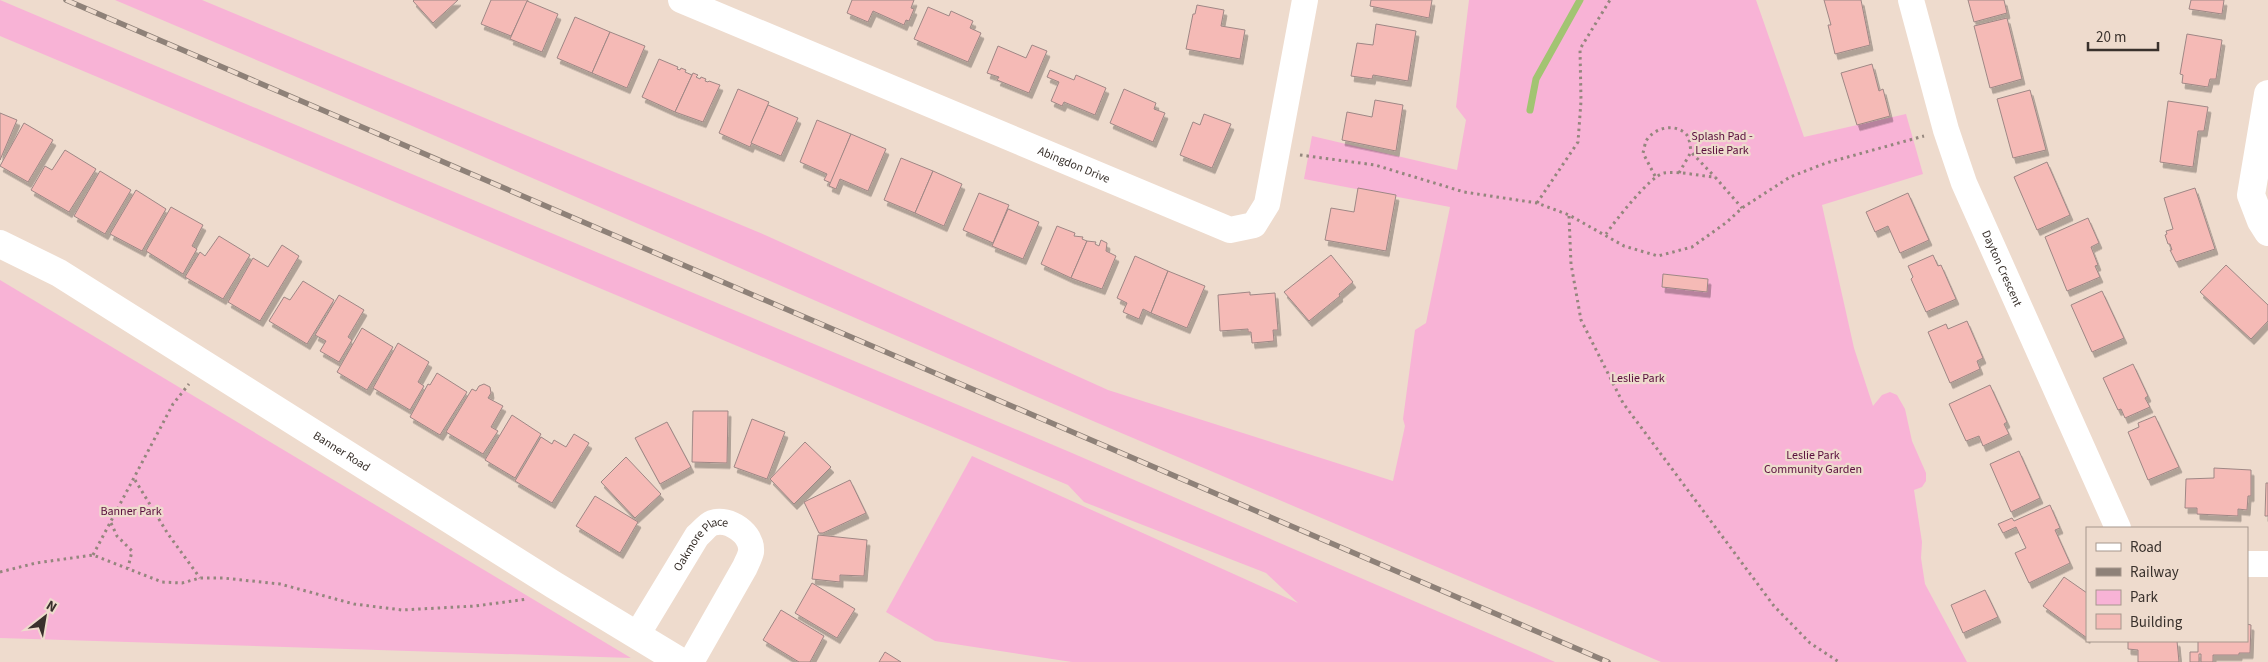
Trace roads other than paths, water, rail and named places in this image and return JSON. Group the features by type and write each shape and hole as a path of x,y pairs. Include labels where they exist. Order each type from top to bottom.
{"street":[{"name":"Abingdon Drive","path":"681,0 1230,230 1254,225 1267,204 1305,0"},
{"name":"Dayton Crescent","path":"1911,0 1946,130 1964,183 2118,527"},
{"path":"2268,94 2251,196 2261,222 2268,232"},
{"name":"Banner Road","path":"0,244 59,273 554,585 681,662"},
{"name":"Oakmore Place","path":"637,635 697,536 712,523 726,522 739,528 748,541 751,551 745,567 691,662"},
{"path":"2248,564 2268,564"}],"waterway":[{"path":"1530,110 1536,79 1580,0"}],"railway":[{"path":"66,0 1608,662"}],"park label":[{"name":"Splash Pad - Leslie Park","path":"1722,143"},
{"name":"Leslie Park","path":"1638,378"},
{"name":"Leslie Park Community Garden","path":"1813,462"},
{"name":"Banner Park","path":"131,511"}]}
